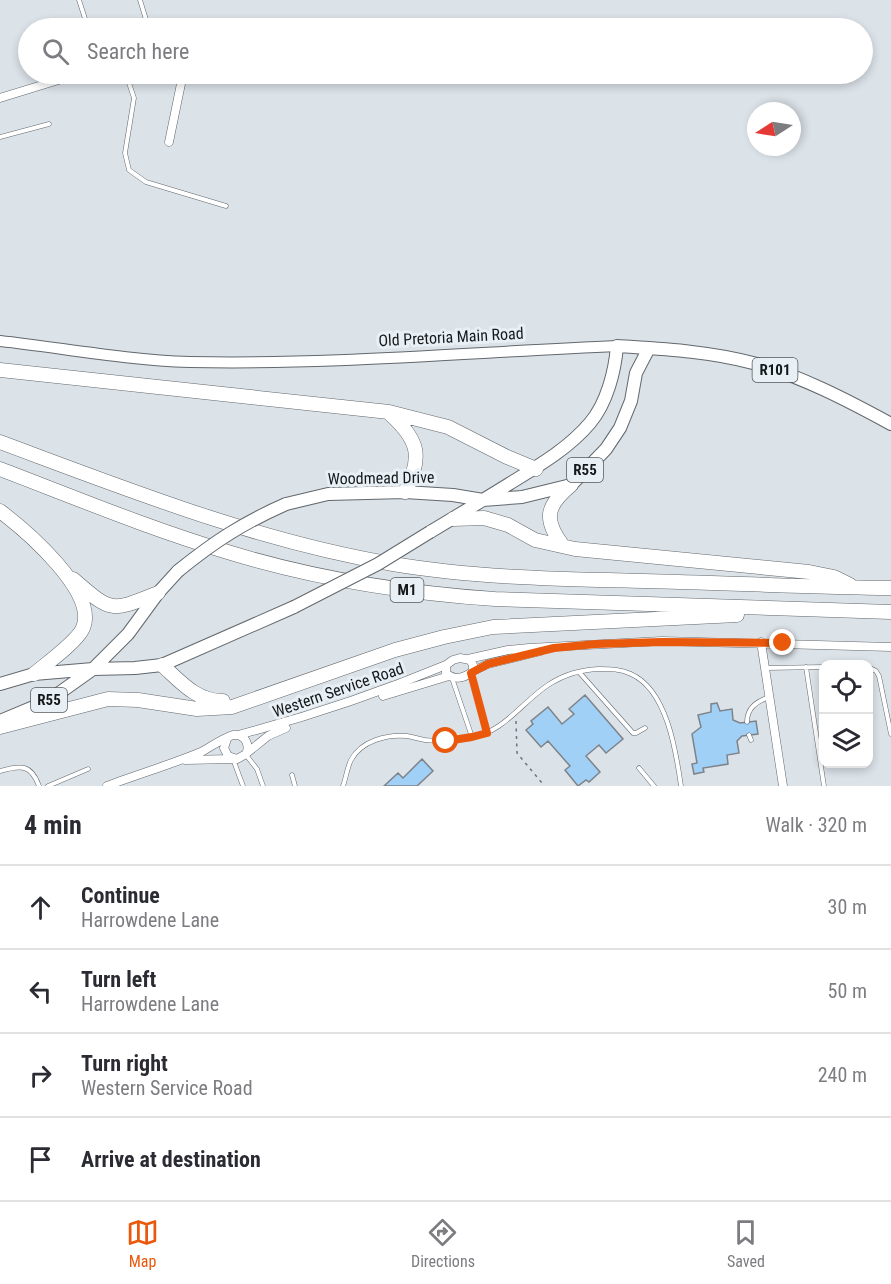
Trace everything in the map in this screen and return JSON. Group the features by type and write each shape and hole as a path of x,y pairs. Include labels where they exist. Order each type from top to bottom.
{"highway":[{"path":"0,370 389,412 448,427 536,469"},
{"path":"389,412 406,428 416,450 413,476 405,492"},
{"name":"M1","path":"0,442 171,506 308,547 392,564 456,573 532,578 891,588"},
{"name":"M1","path":"0,469 230,553 348,581 446,595 495,599 891,612"},
{"path":"563,546 552,531 549,518 557,497 571,484"},
{"path":"0,511 97,599 115,607 125,607 158,593"},
{"path":"453,519 484,518 508,525 535,540 563,546 809,573 834,577 855,588"},
{"path":"34,674 76,638 83,629 83,608 65,572"},
{"path":"0,727 108,699 138,700 197,709 232,707 395,650 493,627 808,614 831,610"},
{"path":"162,665 193,693 210,701 264,696"}],"main road":[{"name":"Old Pretoria Main Road","path":"0,341 107,356 219,362 321,361 616,346 649,348 717,356 778,371 830,393 891,424"},
{"name":"Woodmead Drive","path":"0,684 34,674 162,665 294,607 378,564 536,469 570,442 591,422 600,409 612,378 616,346"},
{"name":"R55","path":"571,484 606,449 620,428 631,401 636,373 649,348"},
{"name":"Woodmead Drive","path":"0,721 48,700 93,669 128,634 158,593 178,571 223,536 286,504 328,494 405,492 453,495 483,501 522,497 571,484"}],"street":[{"path":"0,98 46,84"},
{"path":"169,142 181,84"},
{"path":"761,642 783,786"},
{"path":"554,648 488,664 459,678 446,673 446,665 453,660 508,650 596,644 761,642 891,647"},
{"path":"468,659 473,665 472,672"},
{"name":"Western Service Road","path":"238,735 307,717 387,690 446,665"},
{"name":"Western Service Road","path":"246,754 274,732 450,676"},
{"path":"107,786 176,761 232,736 238,735 248,743 246,754 240,759 176,761"},
{"path":"227,739 224,750 232,759"}],"lane":[{"path":"79,0 85,18"},
{"path":"140,0 146,18"},
{"path":"129,84 134,98 125,153 129,170 146,182 226,206"},
{"path":"0,137 49,124"},
{"path":"806,666 824,786"},
{"path":"765,668 819,667"},
{"path":"343,786 350,762 355,755 378,739 406,736 446,741 487,733 514,715 545,687 563,676 578,671 619,670 637,678 651,692 669,726 676,750 681,786"},
{"path":"873,670 879,676 891,734"},
{"path":"578,671 633,733 645,728"},
{"path":"472,672 487,733"},
{"path":"450,676 472,737"},
{"path":"747,722 750,710 755,704 770,697"},
{"path":"246,754 257,769 263,786"},
{"path":"232,759 243,786"},
{"path":"0,771 14,767 25,768 35,774 39,786"},
{"path":"639,768 654,786"},
{"path":"48,786 88,769"},
{"path":"292,775 295,786"}],"path":[{"path":"520,717 515,722 518,734 517,753 522,762 542,783 542,786"}],"building":[{"path":"585,695 623,739 606,753 599,745 586,756 600,772 589,782 586,780 578,786 565,770 570,766 548,741 541,747 526,730 533,724 531,721 548,707 562,724 574,714 569,709"},
{"path":"717,703 720,711 732,709 733,720 740,723 756,721 758,734 742,736 737,741 739,753 727,755 728,764 703,768 704,772 694,774 692,764 697,763 692,734 701,727 698,715 711,712 711,704"},
{"path":"422,759 433,771 417,786 384,786 398,773 403,778"}],"route":[{"path":"446,741 487,733 471,673 488,664 554,648 596,644 783,643"}]}
